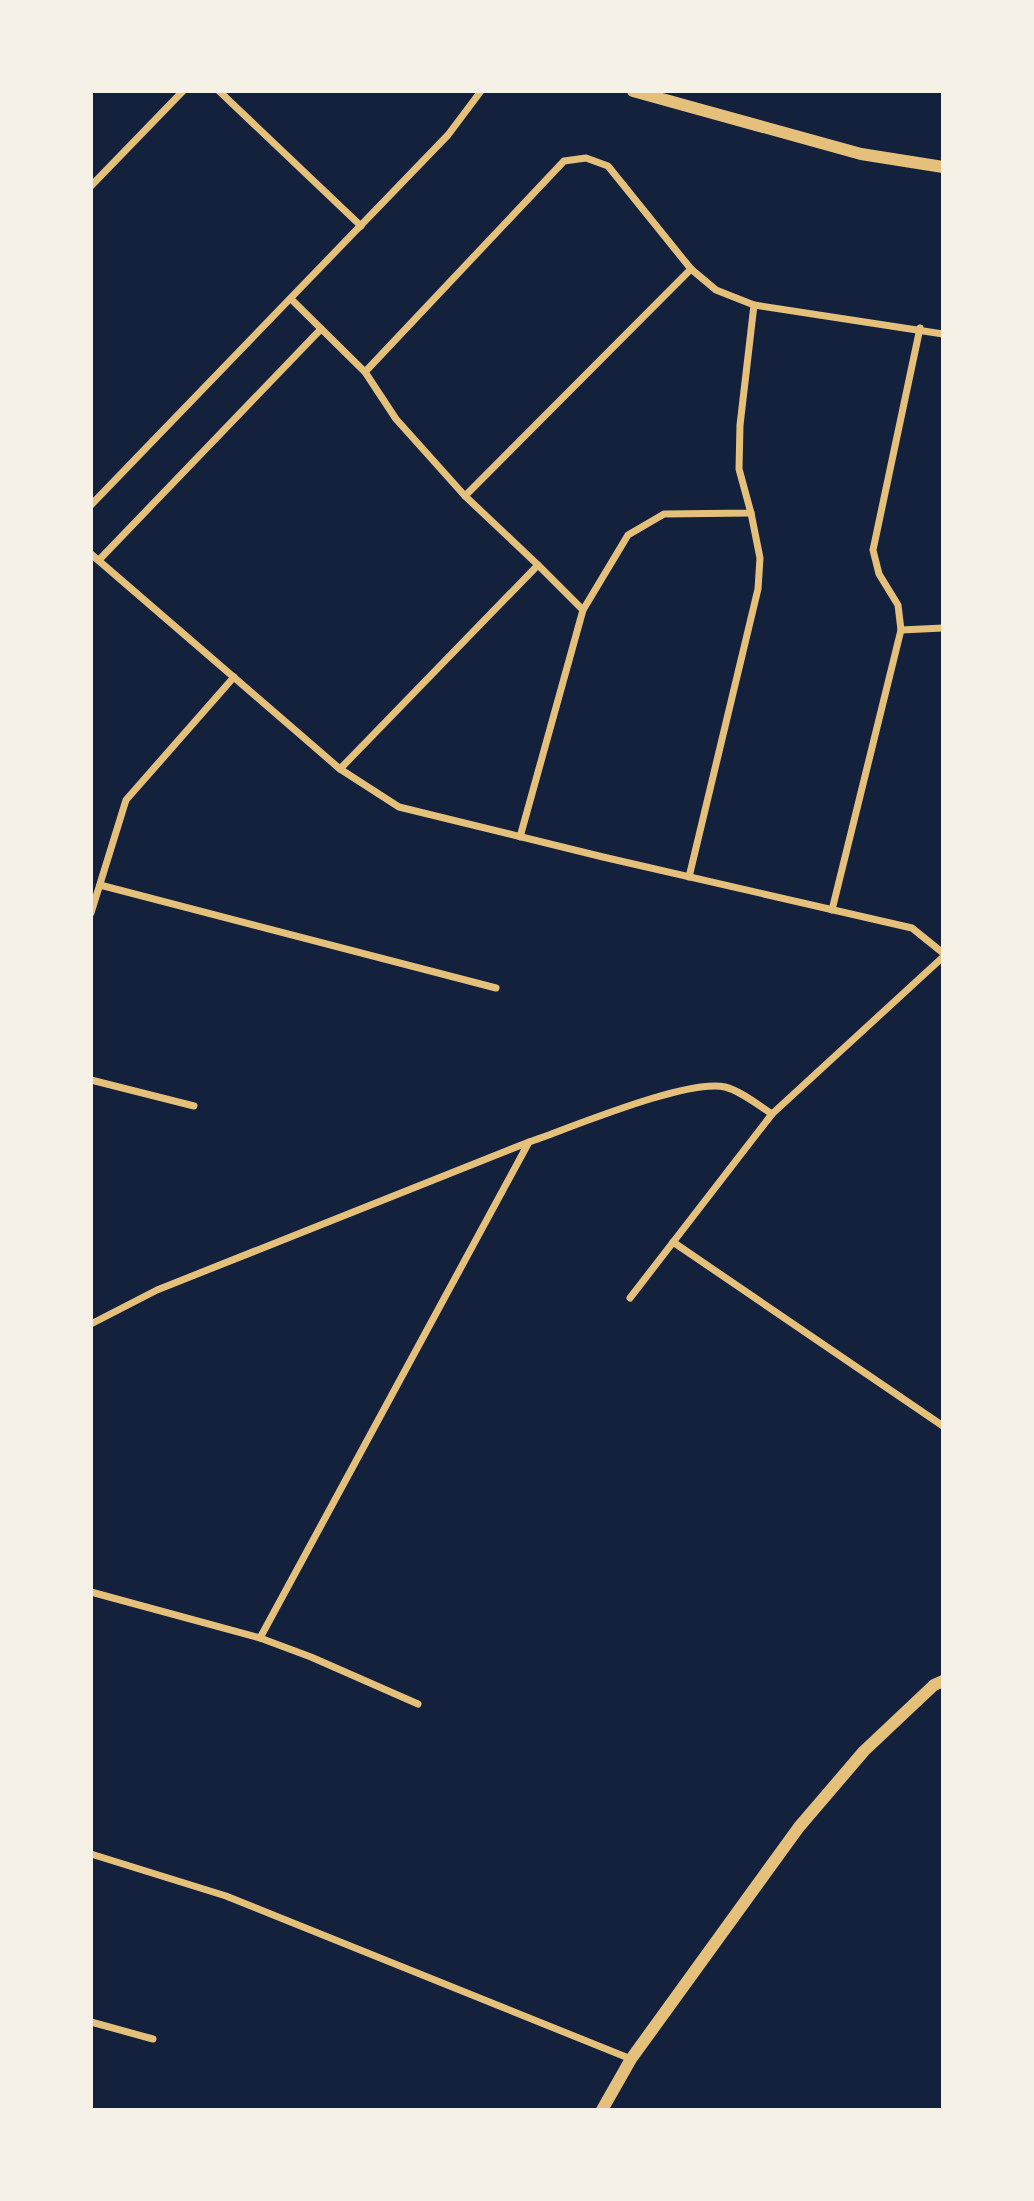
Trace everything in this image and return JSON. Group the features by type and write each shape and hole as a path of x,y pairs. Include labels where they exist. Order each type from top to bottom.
{"street":[{"path":"91,186 183,91"},
{"path":"219,91 360,226"},
{"path":"91,505 448,135 481,91"},
{"path":"633,91 861,154 943,167"},
{"path":"365,372 564,161 586,158 608,166 691,269 716,290 754,305 920,328 943,334"},
{"path":"464,496 691,269"},
{"path":"290,299 365,372 396,419 464,496 583,610"},
{"path":"689,877 758,589 760,558 739,469 740,425 754,305"},
{"path":"832,909 901,630 898,605 879,575 873,550 920,328"},
{"path":"99,560 321,329"},
{"path":"520,837 583,610 628,535 664,514 751,513"},
{"path":"91,554 340,769 399,807 912,928 943,955 772,1114 630,1298"},
{"path":"340,769 538,565"},
{"path":"901,630 943,628"},
{"path":"91,913 126,800 234,677"},
{"path":"100,885 496,988"},
{"path":"91,1080 194,1106"},
{"path":"91,1324 157,1290 529,1142 667,1094 699,1086 725,1087 772,1114"},
{"path":"260,1638 529,1142"},
{"path":"673,1242 943,1426"},
{"path":"91,1592 260,1638 312,1657 418,1703"},
{"path":"601,2110 631,2059 799,1827 864,1751 934,1685 943,1681"},
{"path":"91,1854 226,1896 631,2059"},
{"path":"91,2022 153,2039"}]}
